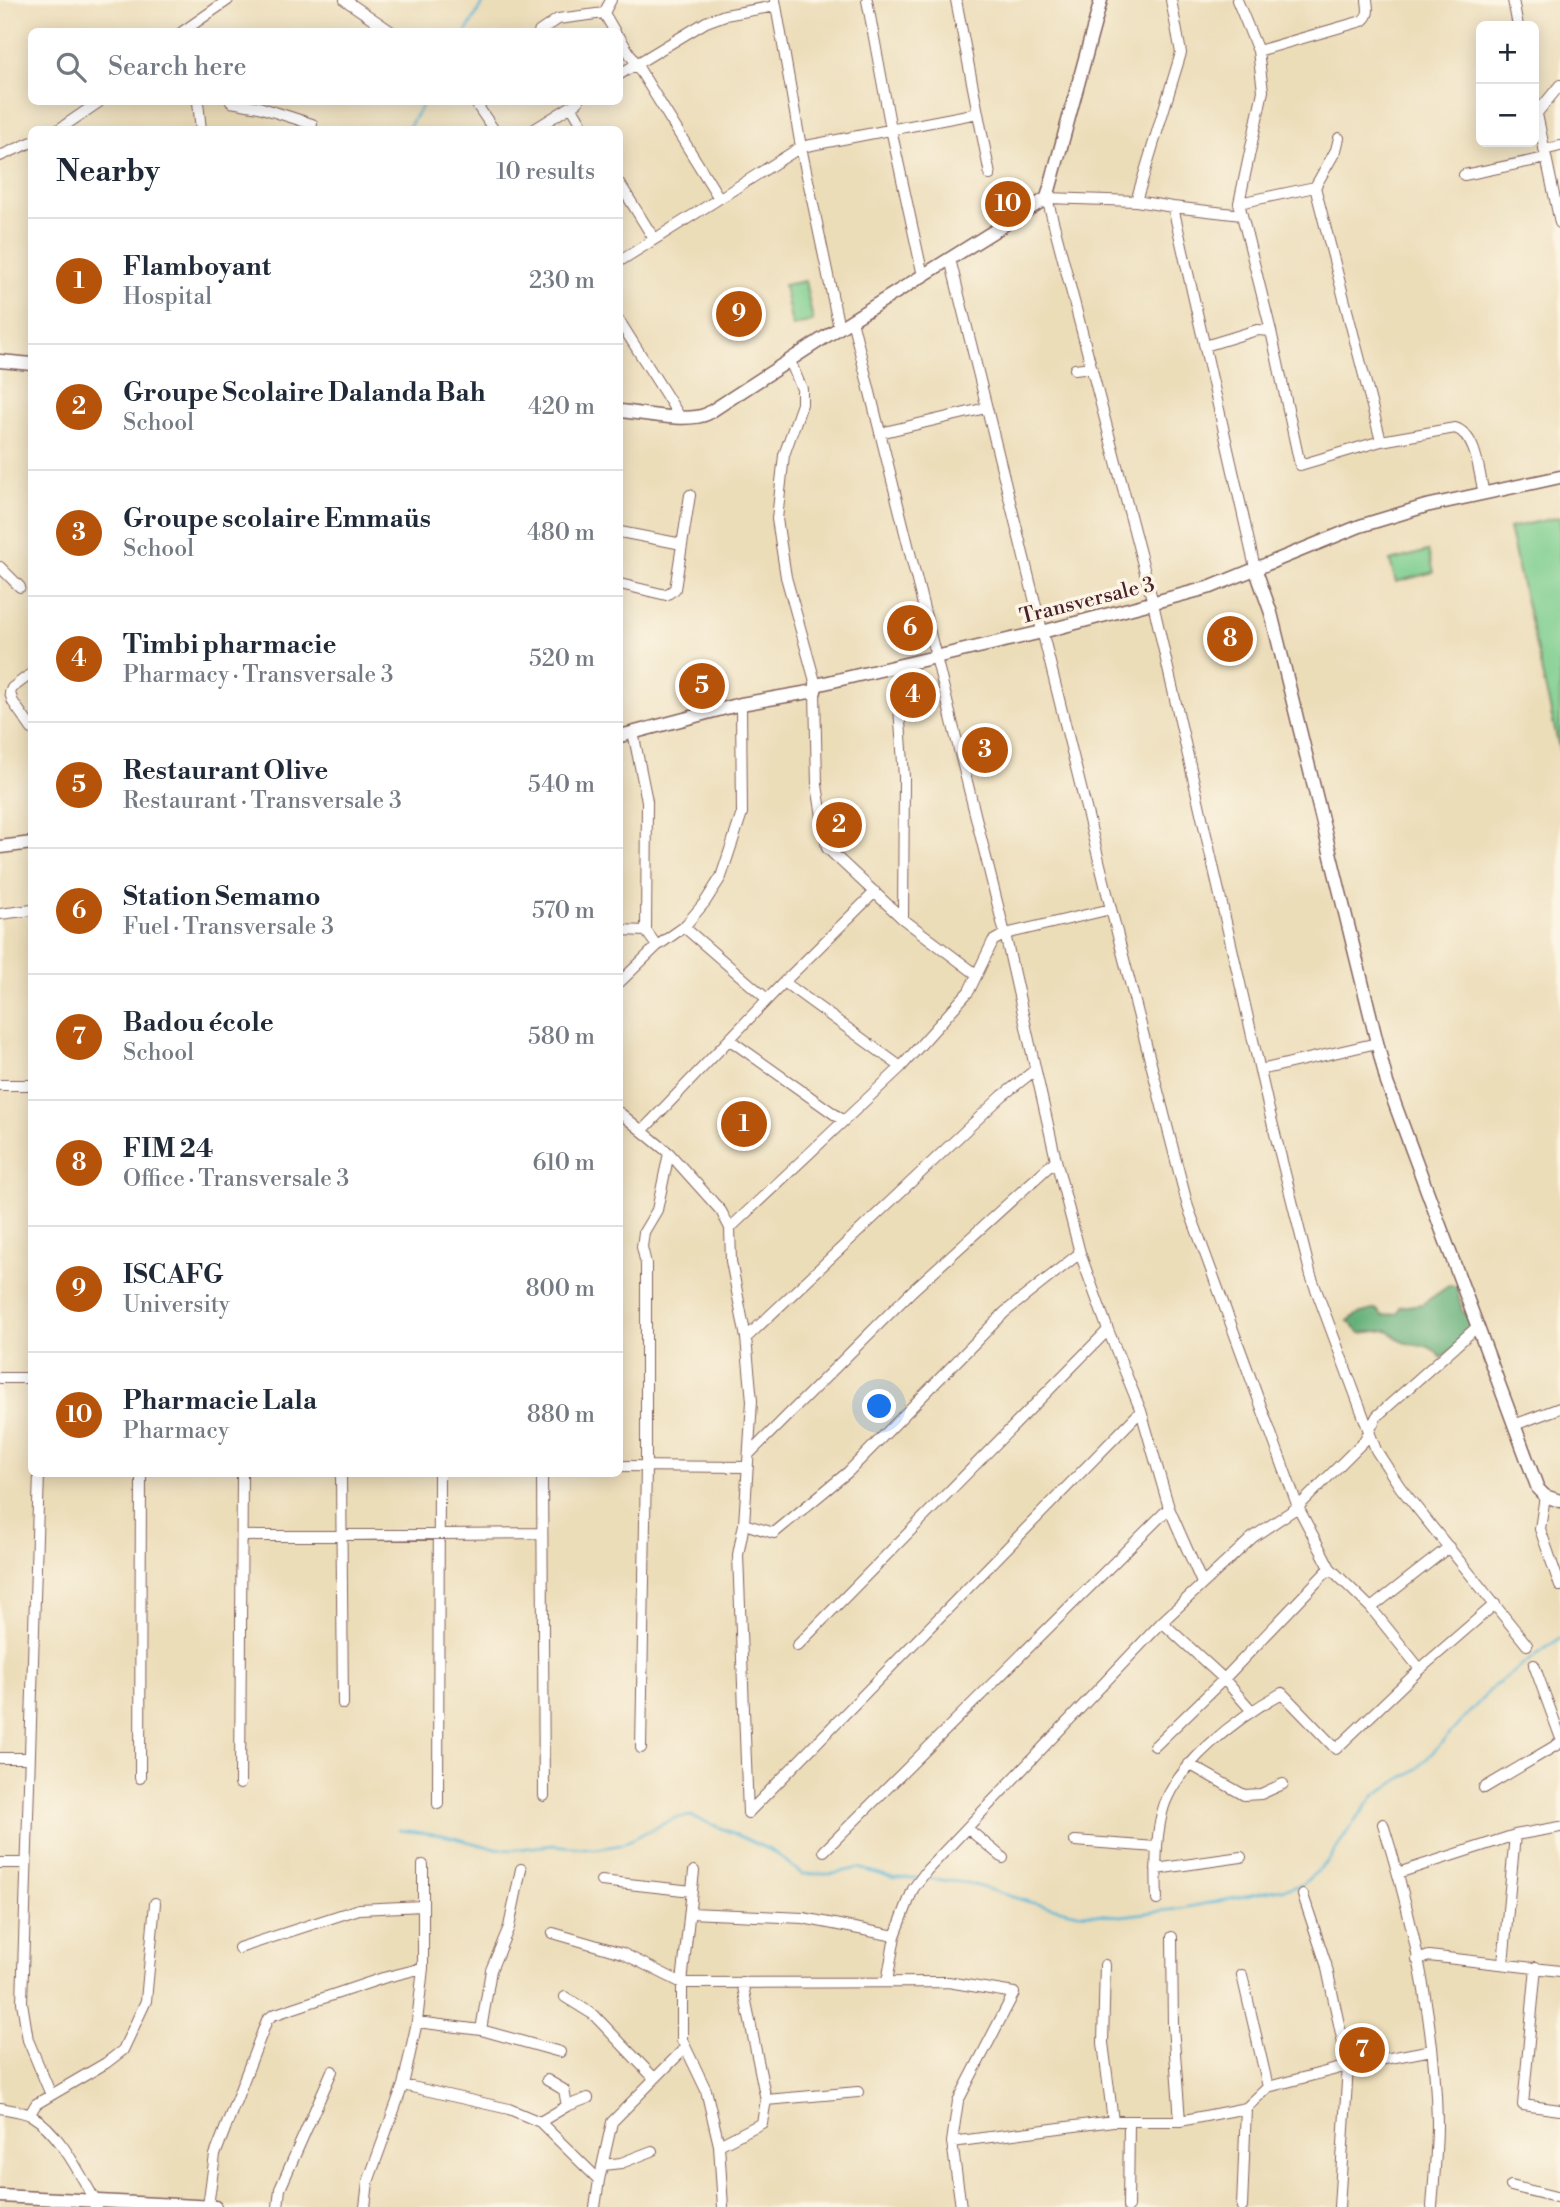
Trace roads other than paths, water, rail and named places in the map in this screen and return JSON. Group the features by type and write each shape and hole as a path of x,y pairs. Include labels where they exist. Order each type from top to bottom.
{"street":[{"path":"187,28 228,0"},
{"path":"345,0 386,28"},
{"path":"604,13 611,0"},
{"path":"867,0 891,129 923,276"},
{"path":"956,0 990,175"},
{"path":"1101,0 1047,198 1153,603 1260,1070 1311,1276 1376,1450 1400,1487 1528,1645"},
{"path":"1136,201 1181,53 1171,0"},
{"path":"1237,0 1258,51 1263,92 1239,203 1300,465 1381,441 1455,428 1462,430 1470,440 1484,494"},
{"path":"1258,51 1362,21 1367,18 1367,0"},
{"path":"1513,0 1517,21"},
{"path":"623,72 706,22 776,3 801,147 839,328"},
{"path":"545,28 558,19 604,13"},
{"path":"604,13 613,28"},
{"path":"623,43 719,198"},
{"path":"1539,110 1560,85"},
{"path":"65,126 95,105"},
{"path":"198,105 201,126"},
{"path":"248,105 312,124"},
{"path":"479,105 492,126"},
{"path":"539,126 572,105"},
{"path":"574,105 583,126"},
{"path":"623,259 801,147 978,113"},
{"path":"1539,127 1560,223"},
{"path":"1339,138 1336,150 1315,187 1381,441"},
{"path":"0,156 28,144"},
{"path":"1464,175 1545,154 1560,146"},
{"path":"1239,203 1315,187"},
{"path":"623,189 654,239"},
{"path":"623,411 680,417 701,417 707,414 1047,198 1136,201 1242,215"},
{"path":"1173,207 1255,568 1271,613 1387,1083 1538,1489 1545,1496 1560,1501"},
{"path":"950,259 1111,909 1188,1207 1298,1507 1330,1568 1371,1608 1420,1669"},
{"path":"852,320 1006,934 1035,1070 1080,1253 1141,1411 1168,1508 1202,1583"},
{"path":"623,327 680,417"},
{"path":"1205,346 1257,330 1270,331"},
{"path":"0,361 28,364"},
{"path":"790,361 802,389 802,404 784,455 777,519 786,577 816,688 817,785 827,848 903,919 976,974"},
{"path":"1075,369 1091,367"},
{"path":"880,433 986,408"},
{"name":"Transversale 3","path":"623,735 1153,603 1211,587 1360,526 1426,506 1560,477"},
{"path":"623,585 661,594 671,593 675,589 690,495"},
{"path":"623,532 682,544"},
{"path":"0,568 20,587"},
{"path":"896,666 904,777 903,919"},
{"path":"28,676 9,693 28,723"},
{"path":"623,979 657,946 684,927 721,877 742,813 741,704"},
{"path":"633,732 647,801 646,931 657,946"},
{"path":"0,847 28,844"},
{"path":"642,1131 767,999 875,892"},
{"path":"730,1228 901,1067 969,991 993,942 1006,934 1111,909"},
{"path":"0,914 28,910"},
{"path":"684,927 767,999"},
{"path":"623,930 646,931"},
{"path":"784,982 901,1067"},
{"path":"730,1040 844,1121"},
{"path":"1260,1070 1377,1043"},
{"path":"746,1338 1002,1096 1035,1070"},
{"path":"0,1085 28,1085"},
{"path":"623,1115 669,1153 721,1211 730,1228 731,1261 746,1338 752,1401 744,1524 738,1555 748,1813 1141,1411"},
{"path":"641,1748 646,1466 646,1264 642,1247 644,1232 657,1210 669,1153"},
{"path":"749,1454 912,1291 1056,1160"},
{"path":"744,1524 774,1533 848,1472 1005,1312 1080,1253"},
{"path":"887,1982 895,1936 919,1880 1162,1622 1253,1537 1298,1507 1364,1441 1377,1416 1478,1326"},
{"path":"797,1646 1108,1330"},
{"path":"0,1378 28,1378"},
{"path":"1514,1425 1560,1408"},
{"path":"623,1466 748,1467"},
{"path":"39,1477 22,2003 28,2040 51,2095"},
{"path":"140,1778 141,1477"},
{"path":"240,1784 242,1477"},
{"path":"341,1477 344,1704"},
{"path":"438,1804 439,1477"},
{"path":"542,1477 544,1797"},
{"path":"1545,1496 1540,1529 1560,1586"},
{"path":"824,1851 1168,1508"},
{"path":"242,1536 542,1533"},
{"path":"1371,1608 1449,1547"},
{"path":"1155,1746 1224,1679 1330,1568"},
{"path":"1157,1900 1156,1847 1162,1811 1171,1790 1189,1764 1251,1710 1282,1693 1336,1749 1420,1669 1494,1604"},
{"path":"1162,1622 1224,1679 1251,1710"},
{"path":"1534,1665 1560,1736"},
{"path":"1484,1788 1560,1743"},
{"path":"0,1758 29,1758"},
{"path":"1189,1764 1244,1795 1261,1794 1283,1784"},
{"path":"1383,1824 1398,1873 1417,1960 1432,2050 1437,2123 1432,2207"},
{"path":"1398,1873 1515,1835 1560,1827"},
{"path":"967,1828 1003,1858"},
{"path":"1503,1964 1515,1835"},
{"path":"1075,1841 1156,1847"},
{"path":"1156,1869 1241,1857"},
{"path":"0,1863 26,1863"},
{"path":"365,2207 368,2182 403,2085 417,2022 423,1968 423,1865"},
{"path":"481,2030 491,1970 509,1927 521,1869"},
{"path":"694,1871 682,1983 682,2040 706,2090 719,2145 723,2207"},
{"path":"601,1881 692,1891"},
{"path":"1303,1895 1326,1964 1348,2066 1339,2207"},
{"path":"30,2114 36,2104 123,2050 146,2001 156,1903"},
{"path":"239,1948 359,1909 423,1906"},
{"path":"690,1913 803,1917 895,1936"},
{"path":"553,1933 622,1954 682,1983 948,1982 1014,1993 958,2101 952,2142 961,2207"},
{"path":"1171,1937 1173,2026 1180,2121"},
{"path":"1417,1960 1429,1956 1560,1971"},
{"path":"1105,1965 1103,2043 1113,2121"},
{"path":"1536,1967 1523,2105 1560,2110"},
{"path":"208,2207 215,2155 267,2020 273,2015 383,1978 423,1968"},
{"path":"1242,1975 1268,2087"},
{"path":"719,2145 762,2123 766,2100 742,1982"},
{"path":"565,1997 594,2015 654,2078"},
{"path":"417,2022 481,2030 560,2052"},
{"path":"595,2207 612,2122 685,2048"},
{"path":"952,2142 1113,2121 1180,2121 1246,2108 1268,2087 1348,2066 1432,2050"},
{"path":"278,2207 280,2189 332,2071"},
{"path":"547,2080 564,2090 567,2106"},
{"path":"403,2085 509,2109 540,2122 599,2180"},
{"path":"766,2100 858,2092"},
{"path":"540,2122 567,2106 588,2098"},
{"path":"0,2108 30,2114 41,2123 67,2153 96,2205"},
{"path":"1242,2207 1246,2108"},
{"path":"1128,2207 1129,2123"},
{"path":"603,2165 621,2163 652,2151"},
{"path":"1511,2186 1560,2198"},
{"path":"2,2200 215,2207"}],"waterway":[{"path":"468,28 485,0"},
{"path":"409,126 422,105"},
{"path":"925,1878 968,1883 1029,1902 1078,1913 1121,1916 1178,1909 1302,1885 1329,1860 1375,1795 1418,1768 1495,1685 1560,1638"},
{"path":"399,1830 443,1835 510,1850 552,1845 596,1849 620,1845 675,1818 691,1816 774,1852 802,1874 833,1874 858,1868 894,1878 918,1878"}],"place":[{"name":"Pharmacie Lala","path":"1008,204"},
{"name":"ISCAFG","path":"739,314"},
{"name":"Station Semamo","path":"910,628"},
{"name":"FIM 24","path":"1230,639"},
{"name":"Restaurant Olive","path":"702,686"},
{"name":"Timbi pharmacie","path":"913,695"},
{"name":"Groupe scolaire Emmaüs","path":"985,750"},
{"name":"Groupe Scolaire Dalanda Bah","path":"839,825"},
{"name":"Flamboyant","path":"744,1124"},
{"name":"Badou école","path":"1362,2050"}]}
